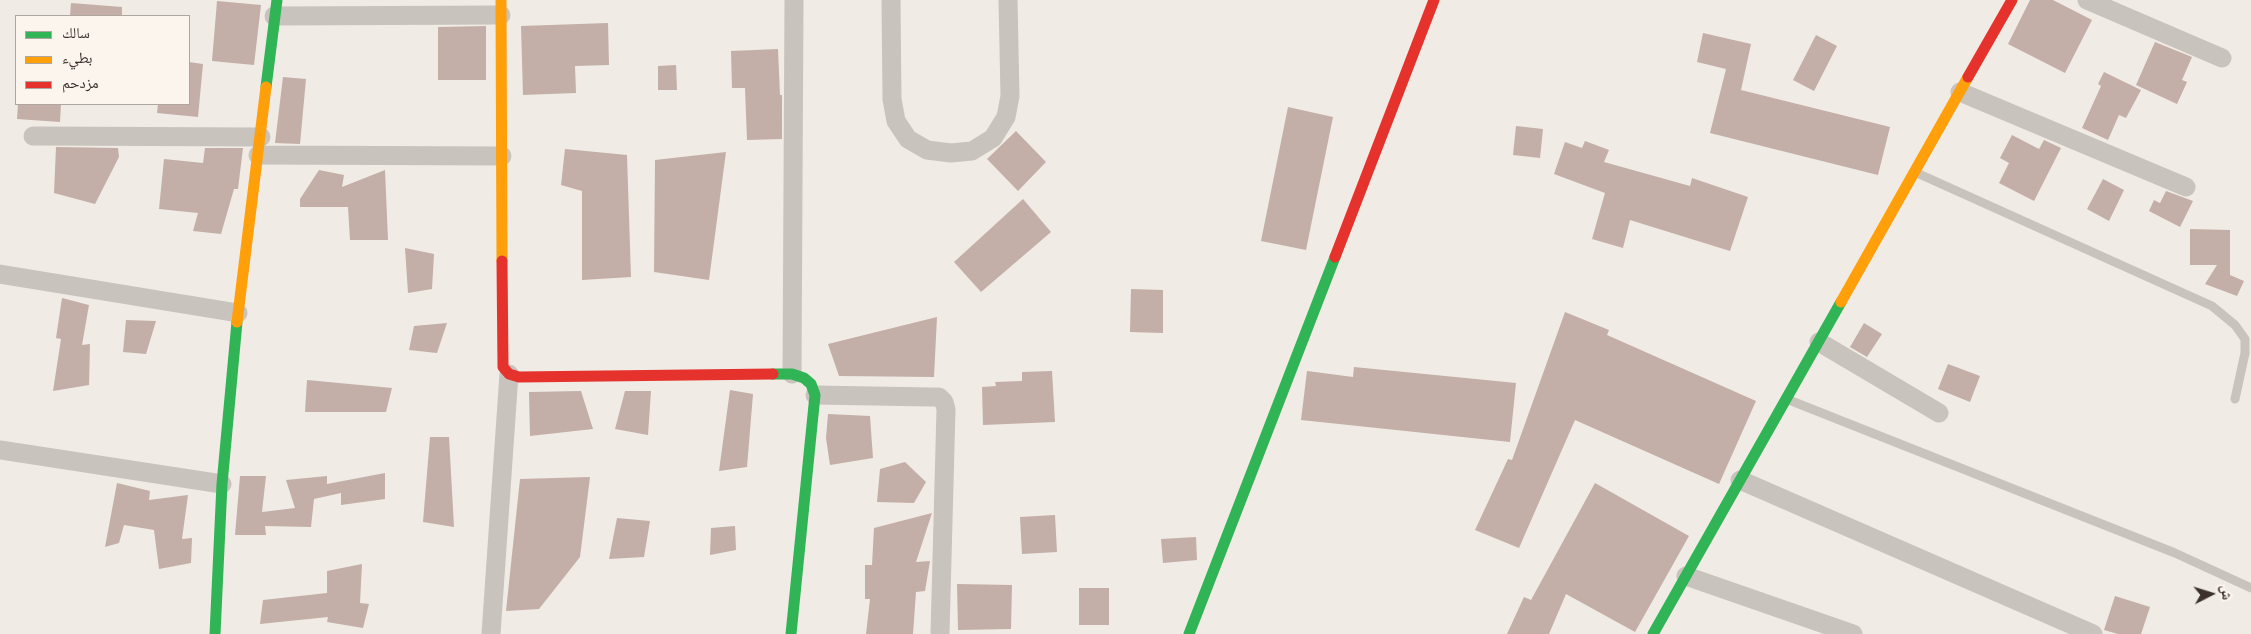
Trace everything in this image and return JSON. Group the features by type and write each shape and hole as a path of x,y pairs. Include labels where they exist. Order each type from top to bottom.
{"street":[{"path":"792,374 794,0"},
{"path":"891,0 892,99 896,121 908,139 927,150 951,154 972,151 993,138 1006,117 1010,96 1008,0"},
{"path":"1189,634 1434,0"},
{"path":"1653,634 2012,0"},
{"path":"2087,0 2222,58"},
{"path":"214,634 222,484 238,312 276,8 501,7 501,356 503,368 509,374 519,376 792,374 804,378 811,384 815,395 791,634"},
{"path":"1960,92 2186,187"},
{"path":"32,136 261,137"},
{"path":"258,155 502,156"},
{"path":"0,274 238,312"},
{"path":"1819,342 1939,413"},
{"path":"491,634 509,374"},
{"path":"815,395 939,397 944,402 946,409 940,634"},
{"path":"0,450 222,484"},
{"path":"1740,480 2094,634"},
{"path":"1686,576 1853,634"}],"lane":[{"path":"1915,172 2212,306 2235,325 2245,339 2245,353 2235,399"},
{"path":"1786,399 2175,553 2251,588"}],"building":[{"path":"2030,0 2053,0 2092,20 2065,73 2008,44"},
{"path":"217,1 261,5 254,65 212,61"},
{"path":"71,3 122,7 122,15 70,15"},
{"path":"608,23 609,65 575,66 576,93 523,95 521,26"},
{"path":"486,26 486,80 438,80 438,27"},
{"path":"1703,33 1751,44 1741,90 1890,127 1878,175 1710,133 1726,69 1697,62"},
{"path":"1816,35 1837,46 1814,91 1793,80"},
{"path":"2155,42 2192,57 2182,80 2187,82 2177,104 2136,85"},
{"path":"778,49 780,95 782,95 782,139 747,140 745,88 732,88 731,51"},
{"path":"190,62 203,64 198,117 157,113 158,105 190,105"},
{"path":"676,65 677,90 658,90 658,66"},
{"path":"2104,72 2141,90 2126,118 2119,115 2108,140 2082,128 2101,86 2098,84"},
{"path":"283,77 306,79 300,144 275,143"},
{"path":"18,105 61,105 60,122 17,119"},
{"path":"1288,107 1333,117 1306,250 1261,241"},
{"path":"1516,126 1543,129 1540,158 1513,155"},
{"path":"1016,131 1046,162 1018,191 987,159"},
{"path":"2012,135 2039,149 2044,140 2061,148 2034,201 1999,183 2009,163 2000,158"},
{"path":"1585,141 1609,150 1604,162 1690,186 1692,178 1748,197 1730,251 1630,220 1623,248 1592,239 1605,193 1554,174 1565,142 1582,148"},
{"path":"56,147 118,148 119,157 95,204 54,193"},
{"path":"205,148 243,148 238,189 234,189 221,234 193,231 198,213 159,209 164,159 203,163"},
{"path":"565,149 627,155 631,277 582,280 582,191 561,185"},
{"path":"726,152 709,280 654,272 655,160"},
{"path":"319,170 344,175 342,187 385,170 388,240 350,240 348,207 300,207 300,199"},
{"path":"2103,179 2124,190 2109,221 2087,209"},
{"path":"2166,191 2193,201 2180,227 2149,211 2154,200 2160,203"},
{"path":"1023,199 1051,232 981,292 954,262"},
{"path":"2190,229 2230,230 2230,275 2244,281 2237,296 2205,284 2217,265 2190,265"},
{"path":"405,248 434,254 432,289 408,293"},
{"path":"1131,289 1163,290 1163,333 1130,332"},
{"path":"62,298 89,305 82,345 90,344 89,385 53,391 61,339 56,338"},
{"path":"1565,312 1609,330 1607,335 1756,401 1719,484 1575,420 1519,548 1475,530 1508,459 1512,460"},
{"path":"937,317 934,377 839,376 828,344"},
{"path":"126,320 156,321 146,354 123,352"},
{"path":"447,323 437,353 409,350 414,326"},
{"path":"1864,323 1882,334 1867,357 1850,347"},
{"path":"1948,364 1980,376 1970,402 1938,389"},
{"path":"1354,367 1516,383 1510,442 1301,420 1307,371 1353,377"},
{"path":"1052,371 1055,422 983,425 982,387 996,386 995,382 1022,381 1022,372"},
{"path":"307,380 392,388 386,412 305,412"},
{"path":"730,390 753,394 747,467 719,471"},
{"path":"581,391 593,429 530,436 529,392"},
{"path":"625,391 651,391 648,435 615,429"},
{"path":"828,414 870,416 873,458 830,465 826,438"},
{"path":"430,437 449,437 454,527 423,522"},
{"path":"905,462 926,482 914,503 877,502 880,469"},
{"path":"385,473 385,499 341,505 341,493 314,499 311,527 265,526 266,535 235,535 240,476 266,476 262,512 295,508 286,480 327,476 327,484"},
{"path":"590,477 580,557 539,609 506,611 520,479"},
{"path":"117,483 150,491 149,500 188,495 182,539 192,538 191,563 159,569 154,530 124,525 119,543 105,547"},
{"path":"1595,483 1689,536 1635,632 1566,594 1549,634 1507,634 1524,597 1531,600"},
{"path":"932,513 916,562 930,561 925,591 916,592 913,634 866,634 870,599 865,599 865,565 872,565 874,528"},
{"path":"1055,515 1057,552 1022,554 1020,517"},
{"path":"617,518 650,521 644,557 609,559"},
{"path":"735,526 736,550 710,555 711,528"},
{"path":"1196,537 1197,560 1163,563 1161,539"},
{"path":"362,564 360,603 369,604 363,628 327,622 328,617 260,624 263,600 327,593 327,571"},
{"path":"957,584 1012,585 1011,629 958,630"},
{"path":"1079,588 1109,588 1109,625 1079,625"},
{"path":"2115,596 2150,607 2141,634 2118,634 2104,630"}],"traffic: fast":[{"path":"266,87 277,0"},
{"path":"1189,634 1335,257"},
{"path":"1653,634 1841,302"},
{"path":"215,634 222,484 237,322"},
{"path":"773,374 792,374 804,378 811,384 815,395 791,634"}],"traffic: slow":[{"path":"501,0 502,261"},
{"path":"1841,302 1968,77"},
{"path":"237,322 266,87"}],"traffic: jam":[{"path":"1335,257 1434,0"},
{"path":"1968,77 2012,0"},
{"path":"502,261 503,367 509,374 519,377 773,374"}]}
